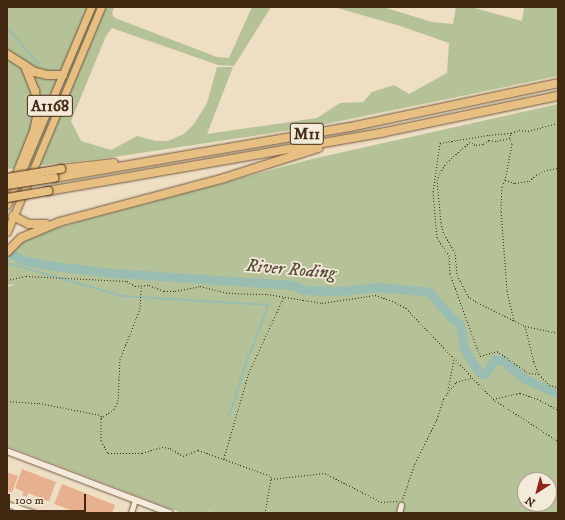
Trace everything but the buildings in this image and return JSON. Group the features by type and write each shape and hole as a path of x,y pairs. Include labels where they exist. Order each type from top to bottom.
{"highway":[{"path":"7,54 24,66 41,74 63,75"},
{"path":"16,182 16,176 34,131 37,117 35,91 24,66"},
{"name":"M11","path":"7,185 350,127 558,83"},
{"name":"M11","path":"7,198 350,138 558,96"},
{"name":"M11","path":"9,250 30,233 59,222 224,178 350,138"},
{"name":"M11","path":"7,178 101,164 146,162"},
{"name":"M11","path":"13,216 34,224 59,222"}],"main road":[{"name":"A1168","path":"7,205 36,140 91,7"},
{"name":"A1168","path":"7,232 101,7"},
{"path":"63,75 74,72"},
{"path":"7,209 13,216"}],"street":[{"path":"7,451 170,513"},
{"path":"131,513 135,500"},
{"path":"7,504 33,513"},
{"path":"399,513 401,505"}],"lane":[{"path":"36,140 44,144"},
{"path":"14,513 16,507"}],"path":[{"path":"539,374 529,372 497,351 480,356 450,274 449,255 437,238 433,192 440,143 488,135 511,133 519,130 528,131 558,123"},
{"path":"511,133 510,138 512,143 505,180 502,186 503,240 507,290 514,322"},
{"path":"510,138 496,141 490,140 483,144 475,145 470,142 465,144 447,162 437,180 444,234 455,252 457,275 461,286 468,296 475,301 490,307 514,322 525,326 558,333"},
{"path":"505,180 515,183 529,181 536,175 547,170 558,168"},
{"path":"7,280 30,276 127,281 135,286 149,285 164,291 175,291 200,286 229,293 284,296 322,303 375,296 395,302 406,308 454,360 493,399 558,441"},
{"path":"100,418 114,409 118,401 120,359 140,309 141,286"},
{"path":"224,459 249,372 273,317 284,296"},
{"path":"525,326 534,363 539,374 549,385 558,387"},
{"path":"448,393 454,360"},
{"path":"271,479 325,473 381,502 397,501 401,505 415,463 448,393 456,382 471,377"},
{"path":"493,399 520,393 540,400 558,410"},
{"path":"7,401 39,403 101,415 101,441 108,453 142,453 162,447 170,448 183,456 198,450 271,476 265,513"}],"green space":[{"path":"7,7 114,7 112,14 115,18 217,57 229,58 252,7 271,7 234,66 218,65 112,28 106,36 71,121 81,141 111,150 137,136 156,141 168,141 184,134 194,124 207,103 217,67 233,67 207,134 317,118 340,103 363,102 372,92 394,85 409,94 447,73 449,43 400,26 334,7 383,7 432,22 453,24 456,7 471,7 522,21 524,7 558,7 558,76 311,127 114,157 7,169"},
{"path":"558,104 558,513 213,513 209,510 211,513 182,513 7,446 7,287 16,284 7,285 7,260 22,240 63,226 312,159"}],"waterway":[{"path":"7,27 39,64"},
{"name":"River Roding","path":"7,251 22,260 53,266 114,273 294,285 303,290 339,291 380,287 429,292 452,318 460,324 464,348 480,373 485,374 494,360 502,360 525,379 558,394"},
{"path":"7,263 123,296 269,305 247,362 230,415"}]}
